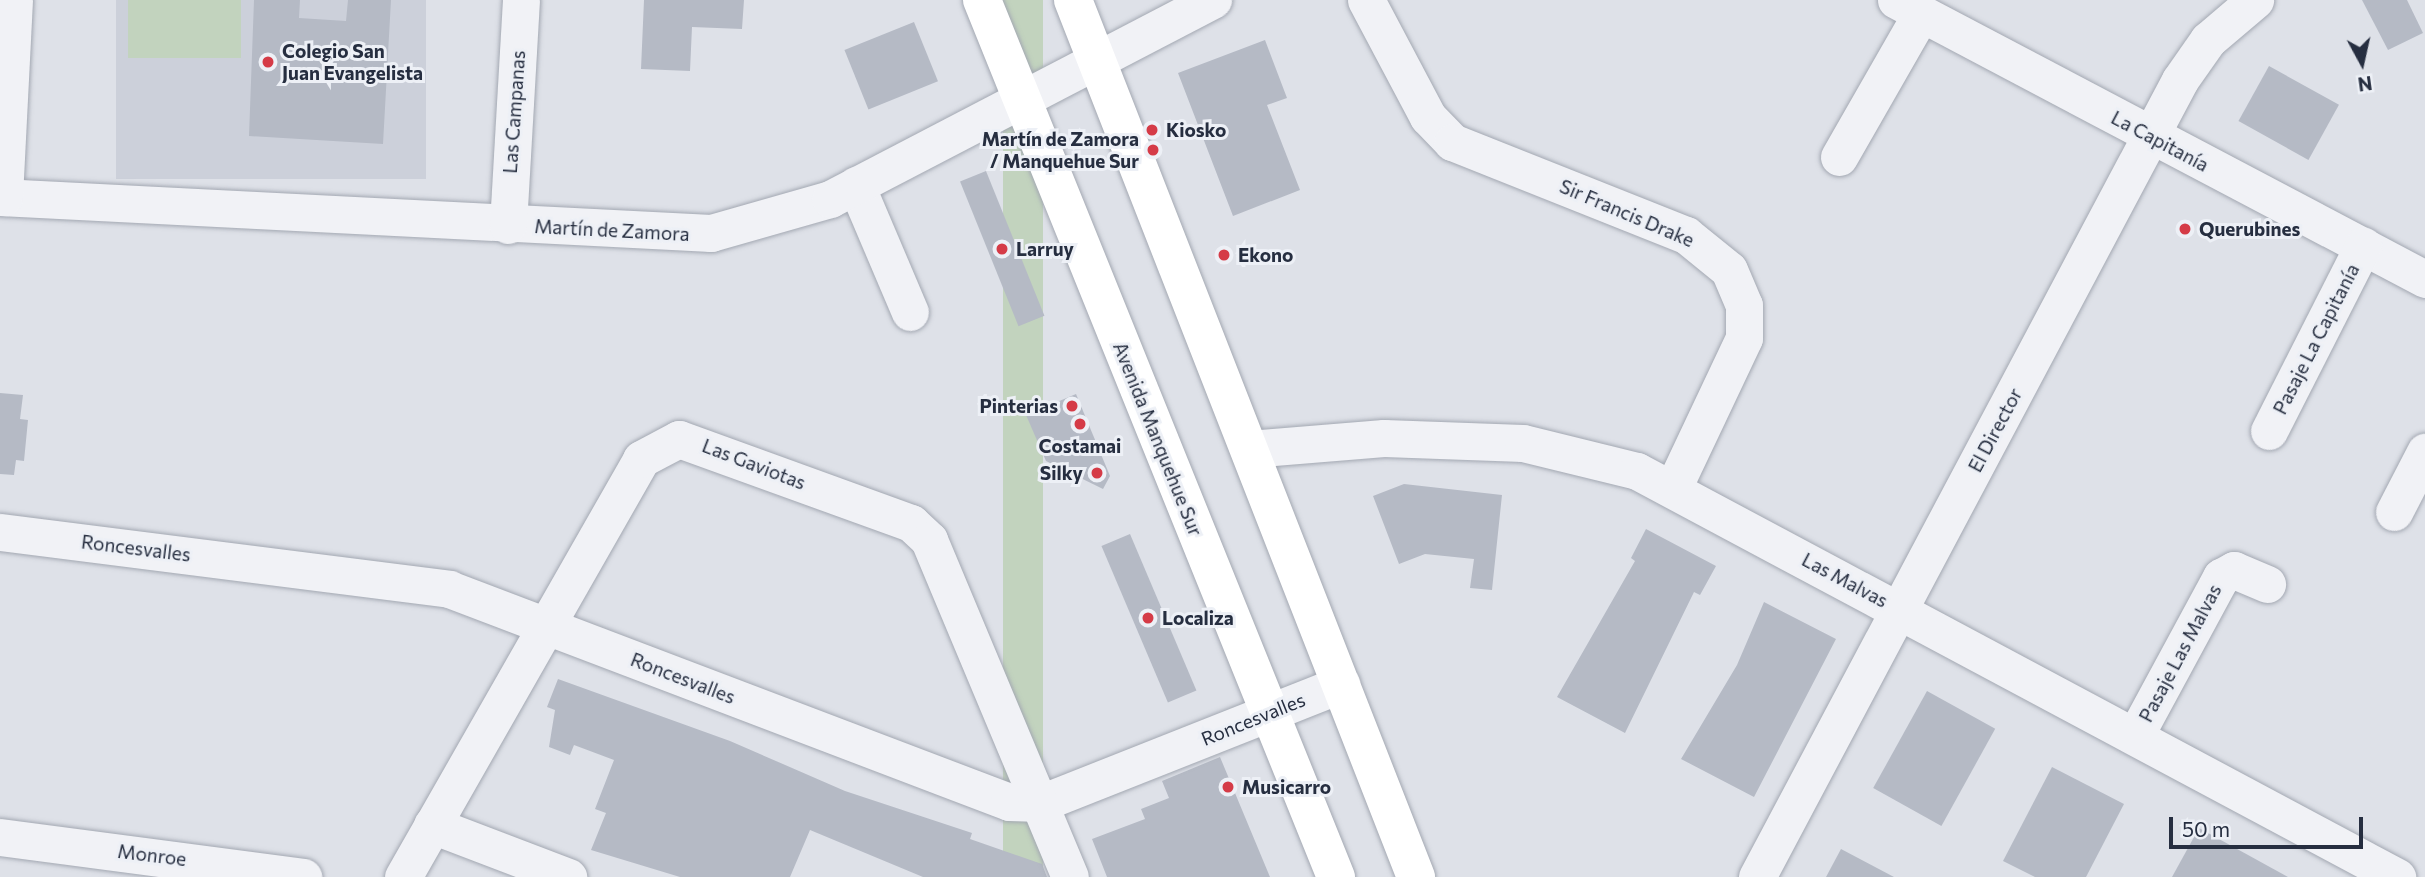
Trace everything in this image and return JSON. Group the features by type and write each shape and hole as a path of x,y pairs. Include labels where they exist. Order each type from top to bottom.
{"main road":[{"name":"Avenida Manquehue Sur","path":"982,0 1336,877"},
{"path":"1073,0 1416,877"}],"street":[{"path":"2,197 13,0"},
{"name":"Las Campanas","path":"508,225 521,0"},
{"name":"Martín de Zamora","path":"2,197 508,225 711,233 793,214 856,185 1213,0"},
{"name":"Sir Francis Drake","path":"1366,0 1428,117 1452,142 1686,235 1729,270 1744,305 1744,338 1673,488"},
{"path":"1839,157 1908,7"},
{"name":"La Capitanía","path":"1908,7 2425,279"},
{"name":"El Director","path":"1757,877 2150,136 2192,61 2231,7"},
{"path":"856,185 910,312"},
{"name":"Pasaje La Capitanía","path":"2269,431 2363,246"},
{"name":"Las Malvas","path":"1249,449 1384,438 1522,443 1600,458 1673,488 2397,877"},
{"name":"Las Gaviotas","path":"402,877 641,459 669,441 698,443 911,523 929,540 1070,877"},
{"path":"2394,512 2425,452"},
{"name":"Roncesvalles","path":"0,531 425,583 546,625 1009,802 1041,803 1341,684"},
{"name":"Pasaje Las Malvas","path":"2135,736 2221,577 2234,570 2267,584"},
{"path":"432,825 568,877"},
{"name":"Monroe","path":"0,837 303,877"}],"shaded area":[{"name":"Colegio San Juan Evangelista","path":"116,0 426,0 426,179 116,179"}],"green space":[{"path":"128,0 241,0 241,58 128,58"},
{"path":"1003,0 1043,0 1043,877 1003,877"}],"building":[{"path":"254,0 300,0 299,18 346,21 348,0 391,0 383,144 249,136"},
{"path":"644,0 744,0 742,29 692,27 690,71 641,69"},
{"path":"2362,0 2407,0 2423,33 2388,50"},
{"path":"914,22 938,81 868,109 844,50"},
{"path":"1265,40 1287,98 1267,105 1300,190 1233,216 1178,73"},
{"path":"2269,66 2339,105 2308,160 2238,121"},
{"name":"Larruy","path":"986,171 1044,316 1018,326 960,181"},
{"path":"0,393 23,395 20,419 28,420 24,461 16,460 14,475 0,474"},
{"path":"1076,394 1110,476 1103,489 1046,461 1026,415"},
{"path":"1404,484 1502,495 1492,590 1470,588 1474,559 1425,554 1399,564 1373,496"},
{"path":"1646,529 1716,566 1700,595 1694,592 1625,733 1557,697 1635,561 1631,558"},
{"name":"Localiza","path":"1130,534 1196,690 1168,703 1101,546"},
{"path":"1764,602 1836,639 1754,797 1681,759 1737,665"},
{"path":"558,679 730,741 845,791 972,833 970,839 1042,864 1047,877 923,877 810,830 790,877 680,877 591,850 606,813 595,809 614,760 574,745 570,755 549,747 555,710 547,707"},
{"path":"1927,691 1995,729 1941,826 1873,788"},
{"path":"1220,757 1270,877 1107,877 1092,839 1145,819 1141,809 1169,798 1162,781"},
{"path":"2052,767 2124,804 2086,877 2035,877 2003,861"},
{"path":"2199,828 2288,877 2172,877"},
{"path":"1841,849 1894,877 1826,877"}],"place":[{"name":"Colegio San Juan Evangelista","path":"268,62"},
{"name":"Kiosko","path":"1152,130"},
{"name":"Martín de Zamora / Manquehue Sur","path":"1153,150"},
{"name":"Querubines","path":"2185,229"},
{"name":"Larruy","path":"1002,249"},
{"name":"Ekono","path":"1224,255"},
{"name":"Pinterias","path":"1072,406"},
{"name":"Costamai","path":"1080,424"},
{"name":"Silky","path":"1097,473"},
{"name":"Localiza","path":"1148,618"},
{"name":"Musicarro","path":"1228,787"}]}
